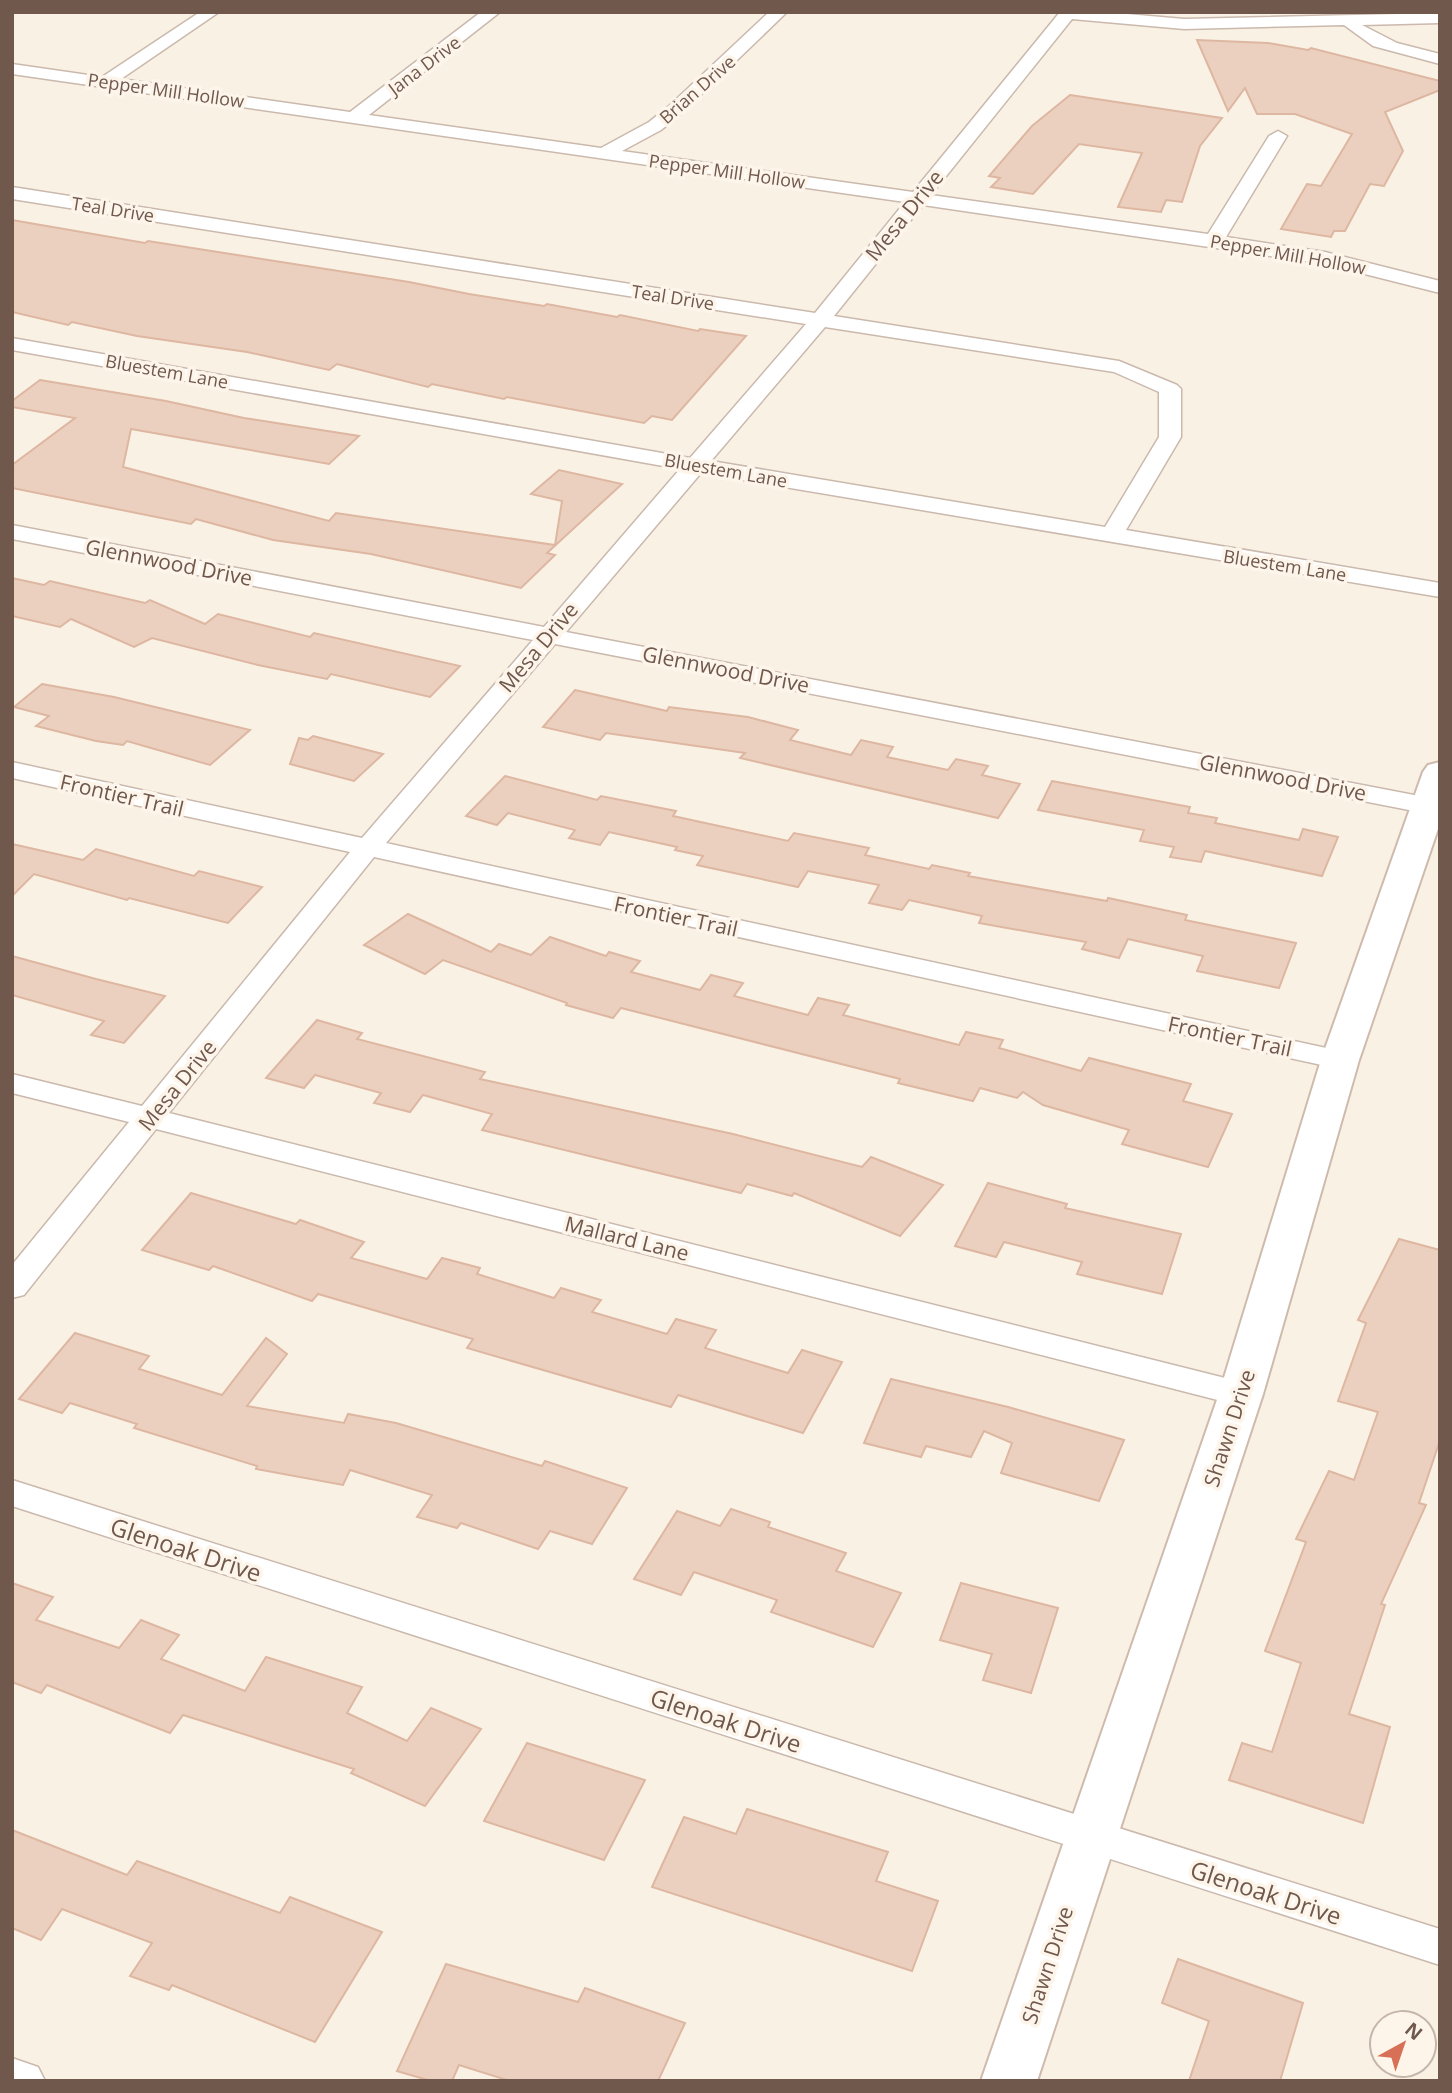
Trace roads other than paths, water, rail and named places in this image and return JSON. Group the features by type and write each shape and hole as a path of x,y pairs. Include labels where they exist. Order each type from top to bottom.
{"street":[{"path":"106,82 211,12"},
{"name":"Jana Drive","path":"355,117 492,12"},
{"name":"Brian Drive","path":"605,153 654,126 675,110 779,12"},
{"path":"1068,13 1184,24 1440,18"},
{"name":"Mesa Drive","path":"12,1287 367,849 820,320 1068,13"},
{"path":"1349,21 1372,40 1440,59"},
{"name":"Pepper Mill Hollow","path":"12,69 1214,241 1325,258 1440,286"},
{"path":"1214,241 1278,136"},
{"name":"Teal Drive","path":"12,194 1119,367 1170,389 1170,437 1111,536"},
{"name":"Bluestem Lane","path":"12,344 695,465 1440,590"},
{"name":"Glennwood Drive","path":"12,533 548,635 1436,795"},
{"name":"Frontier Trail","path":"12,770 1340,1060"},
{"name":"Shawn Drive","path":"1009,2081 1241,1394 1340,1060 1436,795"},
{"name":"Mallard Lane","path":"12,1083 1241,1394"},
{"name":"Glenoak Drive","path":"12,1493 1440,1947"},
{"path":"12,2077 23,2081"}]}
